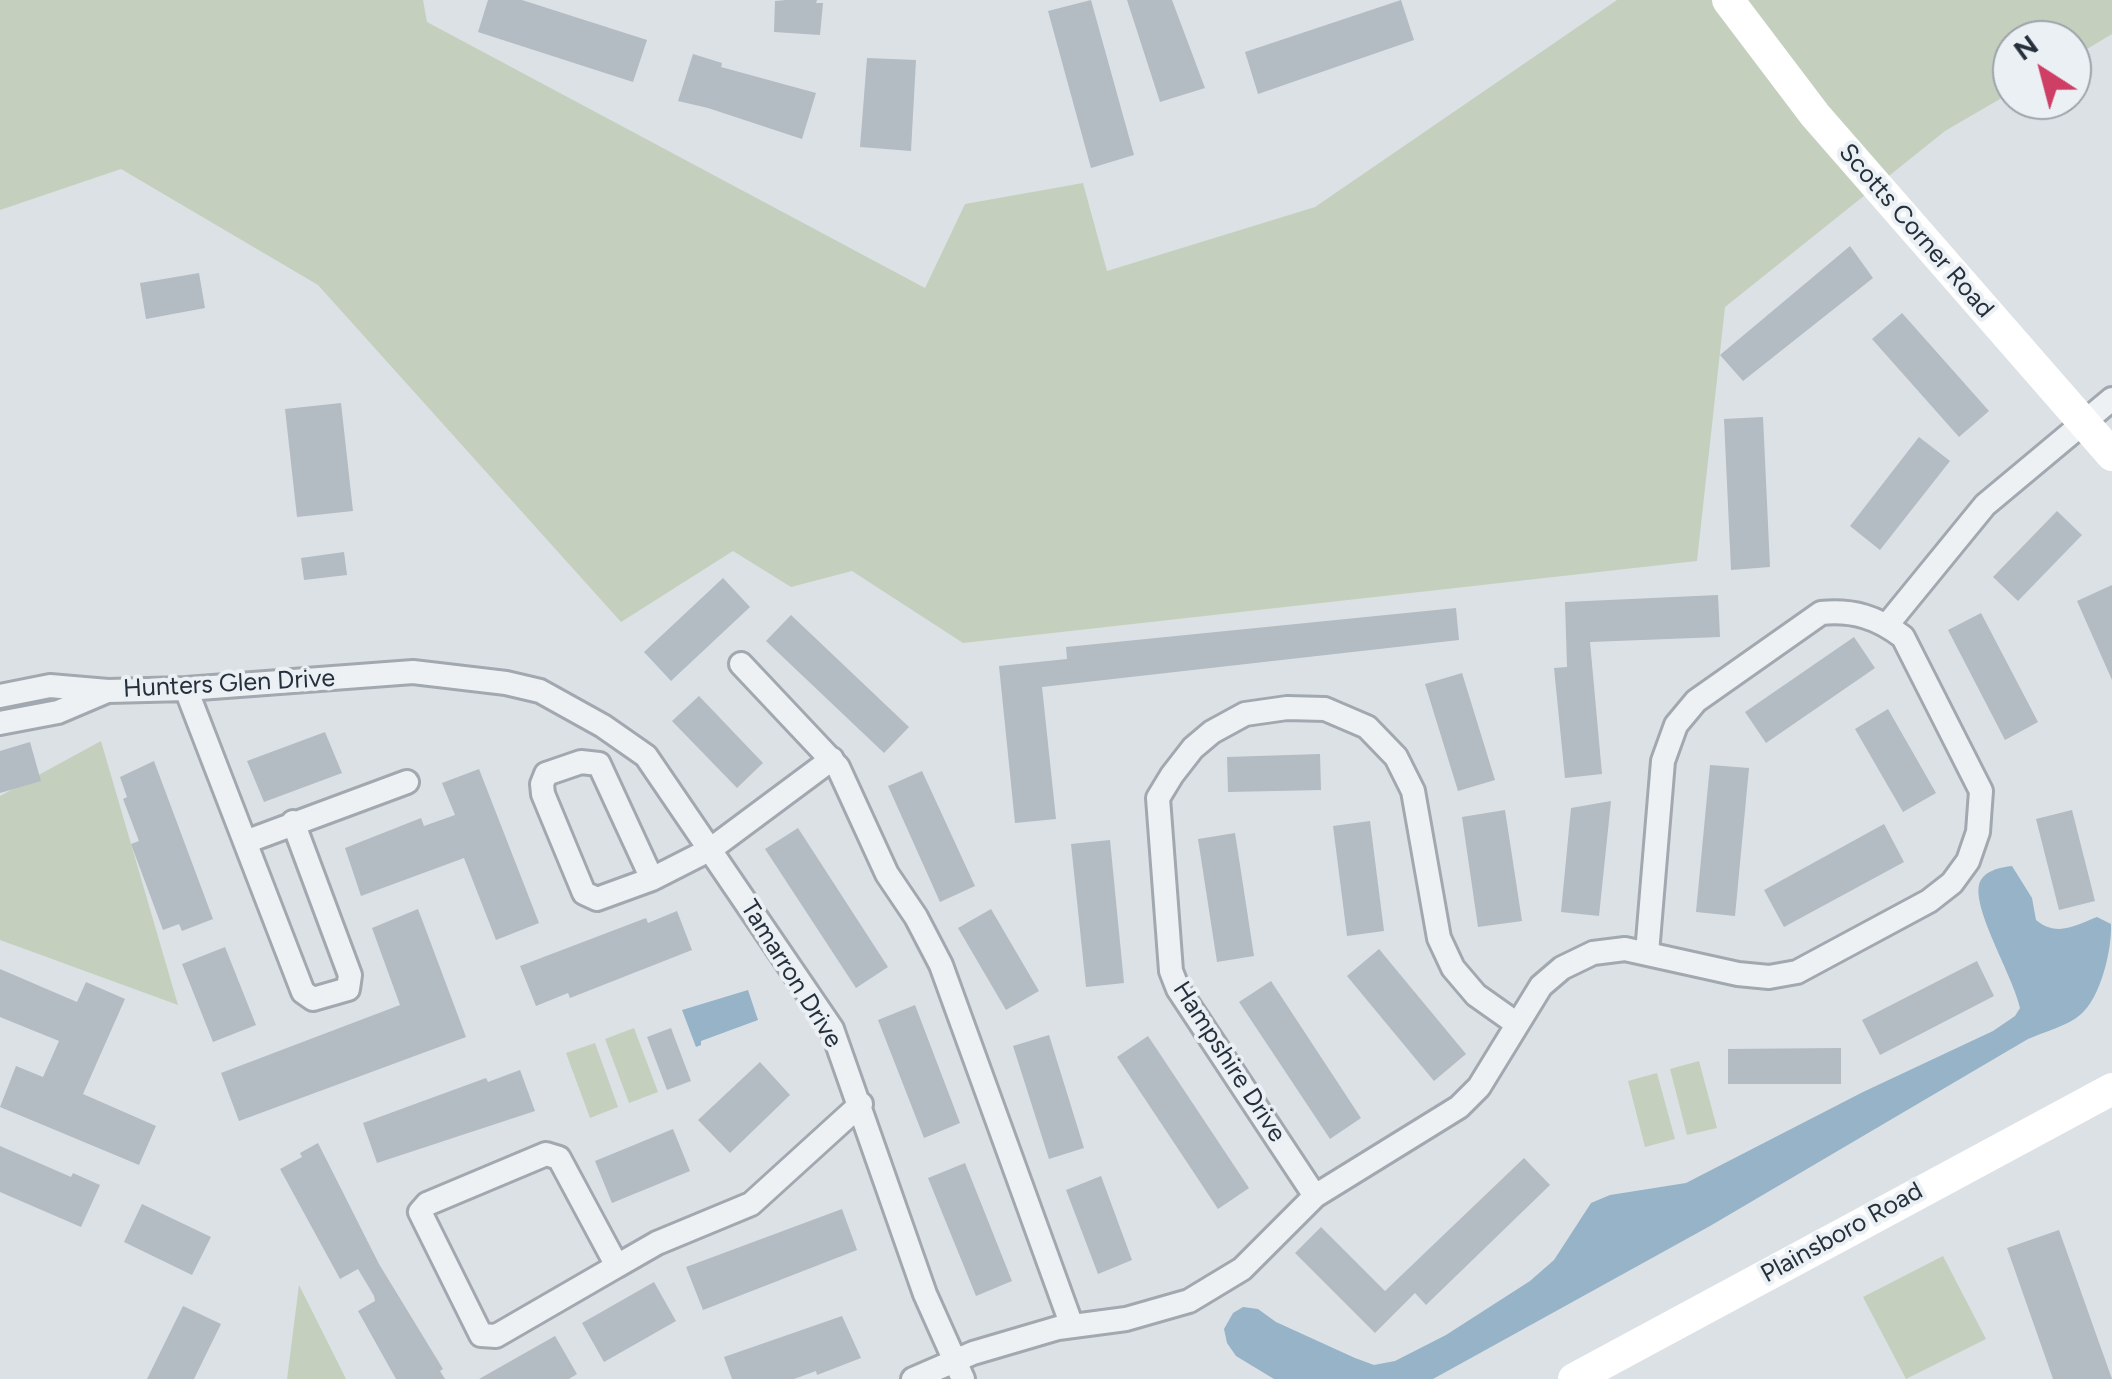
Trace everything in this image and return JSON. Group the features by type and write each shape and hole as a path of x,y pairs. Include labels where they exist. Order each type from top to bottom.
{"street":[{"name":"Scotts Corner Road","path":"1728,0 1815,116 2112,455"},
{"path":"1887,625 1985,504 2112,399"},
{"path":"914,1379 958,1370 1072,1326 1126,1319 1189,1301 1242,1269 1315,1196 1459,1107 1479,1087 1541,986 1562,968 1593,952 1626,949 1647,954 1738,974 1768,976 1797,972 1929,901 1952,883 1968,861 1978,832 1981,791 1902,637 1887,625 1844,611 1821,613 1696,701 1676,725 1663,761 1647,954"},
{"path":"740,664 832,759 887,874 941,964 1072,1326"},
{"name":"Tamarron Drive","path":"350,678 413,672 540,691 646,756 832,1030 925,1294 958,1370"},
{"name":"Hunters Glen Drive","path":"0,696 50,686 108,691 186,689 350,678"},
{"path":"186,689 303,992 313,1000 348,989 350,975 294,822"},
{"name":"Hunters Glen Drive","path":"0,723 58,712 108,691"},
{"name":"Hampshire Drive","path":"1315,1196 1178,989 1171,971 1158,798 1193,748 1245,714 1287,708 1325,710 1367,727 1396,757 1413,791 1439,938 1453,968 1476,995 1518,1024"},
{"path":"652,879 600,764 581,762 546,774 543,794 584,893 598,899 652,879 712,849 832,759"},
{"path":"248,842 407,782"},
{"name":"Plainsboro Road","path":"1574,1379 2112,1089"},
{"path":"617,1266 559,1158 552,1154 427,1204 420,1212 480,1335 496,1336 657,1243 751,1204 861,1104"}],"green space":[{"path":"0,0 423,0 427,22 925,288 965,204 1083,183 1107,271 1315,207 1617,0 2112,0 2112,34 2092,46 2092,20 1992,20 1992,104 1945,131 1725,307 1697,561 963,643 852,571 791,587 733,551 621,622 318,285 121,169 0,210"},
{"path":"101,741 178,1005 0,940 0,796"},
{"path":"634,1028 658,1092 629,1103 605,1039"},
{"path":"595,1043 618,1107 590,1118 566,1053"},
{"path":"1699,1061 1717,1128 1687,1135 1670,1069"},
{"path":"1657,1073 1675,1139 1645,1147 1628,1081"},
{"path":"1943,1256 1986,1339 1906,1379 1863,1297"},
{"path":"299,1285 346,1379 287,1379"}],"water":[{"path":"2012,866 2032,898 2036,920 2044,925 2066,928 2097,917 2111,924 2110,946 2099,985 2075,1019 2028,1039 1710,1226 1433,1379 1274,1379 1236,1356 1227,1343 1224,1329 1233,1313 1243,1307 1258,1309 1276,1322 1374,1365 1395,1361 1446,1335 1530,1281 1554,1260 1591,1203 1610,1195 1686,1183 1863,1092 1993,1031 2020,1008 1982,911 1979,885 1988,873"},
{"path":"748,990 758,1020 701,1041 696,1047 682,1010"}],"building":[{"path":"488,0 522,0 647,40 633,82 478,32"},
{"path":"817,0 816,3 823,3 820,35 774,32 775,1"},
{"path":"1091,0 1134,155 1091,168 1048,11"},
{"path":"1127,0 1172,0 1205,88 1160,102"},
{"path":"1401,0 1414,40 1258,94 1245,52"},
{"path":"693,54 722,63 721,67 816,93 802,139 678,101"},
{"path":"867,58 916,60 911,151 860,147"},
{"path":"1850,246 1873,278 1743,381 1720,355"},
{"path":"199,273 205,308 146,319 140,283"},
{"path":"1902,313 1989,411 1959,437 1872,339"},
{"path":"341,403 353,511 297,517 285,409"},
{"path":"1763,417 1770,567 1731,570 1724,419"},
{"path":"1919,437 1950,461 1880,550 1850,526"},
{"path":"2057,511 2082,535 2018,601 1993,577"},
{"path":"344,552 347,575 304,580 301,558"},
{"path":"723,578 750,607 671,681 644,652"},
{"path":"2112,585 2112,680 2077,601"},
{"path":"1718,595 1720,637 1590,642 1602,774 1565,778 1554,668 1567,667 1565,602"},
{"path":"1456,608 1459,640 1042,687 1056,819 1015,823 999,666 1067,659 1066,647"},
{"path":"1981,613 2038,722 2005,740 1948,630"},
{"path":"791,615 909,727 884,753 766,641"},
{"path":"1854,637 1875,668 1766,743 1745,712"},
{"path":"1462,673 1495,780 1458,791 1425,684"},
{"path":"699,696 763,763 737,788 672,721"},
{"path":"1888,709 1936,793 1903,812 1855,729"},
{"path":"325,732 342,773 264,802 247,761"},
{"path":"30,742 41,781 0,793 0,751"},
{"path":"1320,754 1321,790 1228,792 1227,757"},
{"path":"154,761 213,919 182,931 179,924 163,930 131,844 139,841 123,799 127,797 120,777"},
{"path":"1710,765 1749,768 1735,916 1696,912"},
{"path":"479,769 539,923 496,940 464,858 361,896 345,848 421,818 424,826 455,815 442,783"},
{"path":"922,771 975,886 940,902 888,786"},
{"path":"1611,801 1599,916 1561,912 1571,808"},
{"path":"1505,810 1522,921 1478,927 1462,817"},
{"path":"2072,810 2095,901 2059,910 2036,819"},
{"path":"1370,821 1384,931 1347,936 1333,826"},
{"path":"1884,824 1904,862 1784,927 1764,890"},
{"path":"798,828 888,967 856,988 765,849"},
{"path":"1235,833 1254,956 1217,962 1198,839"},
{"path":"1110,840 1124,983 1086,987 1071,844"},
{"path":"418,909 466,1037 239,1121 221,1073 400,1005 372,928"},
{"path":"991,909 1039,991 1006,1010 958,928"},
{"path":"677,911 692,950 570,998 568,993 536,1006 520,966 646,918 648,923"},
{"path":"225,947 256,1025 213,1042 182,964"},
{"path":"1379,949 1466,1054 1434,1081 1347,976"},
{"path":"1977,961 1994,996 1880,1055 1862,1020"},
{"path":"0,969 77,1002 86,982 125,999 83,1094 156,1126 139,1165 0,1107 16,1066 43,1077 59,1041 0,1017"},
{"path":"1271,981 1361,1118 1330,1139 1239,1002"},
{"path":"915,1005 960,1123 924,1138 878,1020"},
{"path":"671,1028 691,1081 667,1090 647,1037"},
{"path":"1049,1035 1084,1148 1049,1159 1013,1046"},
{"path":"1148,1036 1249,1188 1218,1209 1117,1057"},
{"path":"1841,1048 1841,1084 1728,1084 1728,1049"},
{"path":"760,1062 790,1095 730,1153 698,1120"},
{"path":"520,1070 535,1111 377,1163 363,1123 486,1078 488,1082"},
{"path":"673,1129 690,1171 612,1203 595,1161"},
{"path":"318,1143 379,1264 443,1369 440,1371 445,1379 396,1379 358,1311 375,1301 374,1296 358,1269 340,1279 280,1169"},
{"path":"0,1146 71,1177 73,1173 100,1185 81,1227 0,1192"},
{"path":"1524,1158 1550,1185 1426,1305 1415,1293 1375,1333 1295,1253 1321,1227 1385,1291"},
{"path":"965,1163 1012,1281 976,1296 928,1178"},
{"path":"1101,1176 1132,1260 1098,1274 1066,1190"},
{"path":"142,1204 211,1237 192,1275 124,1242"},
{"path":"842,1209 857,1250 703,1310 686,1267"},
{"path":"2059,1230 2112,1379 2053,1379 2007,1248"},
{"path":"654,1282 676,1321 604,1362 582,1323"},
{"path":"183,1306 221,1324 194,1379 147,1379"},
{"path":"842,1316 861,1358 817,1375 816,1371 794,1379 732,1379 724,1357"},
{"path":"555,1336 577,1374 569,1379 479,1379"}]}
